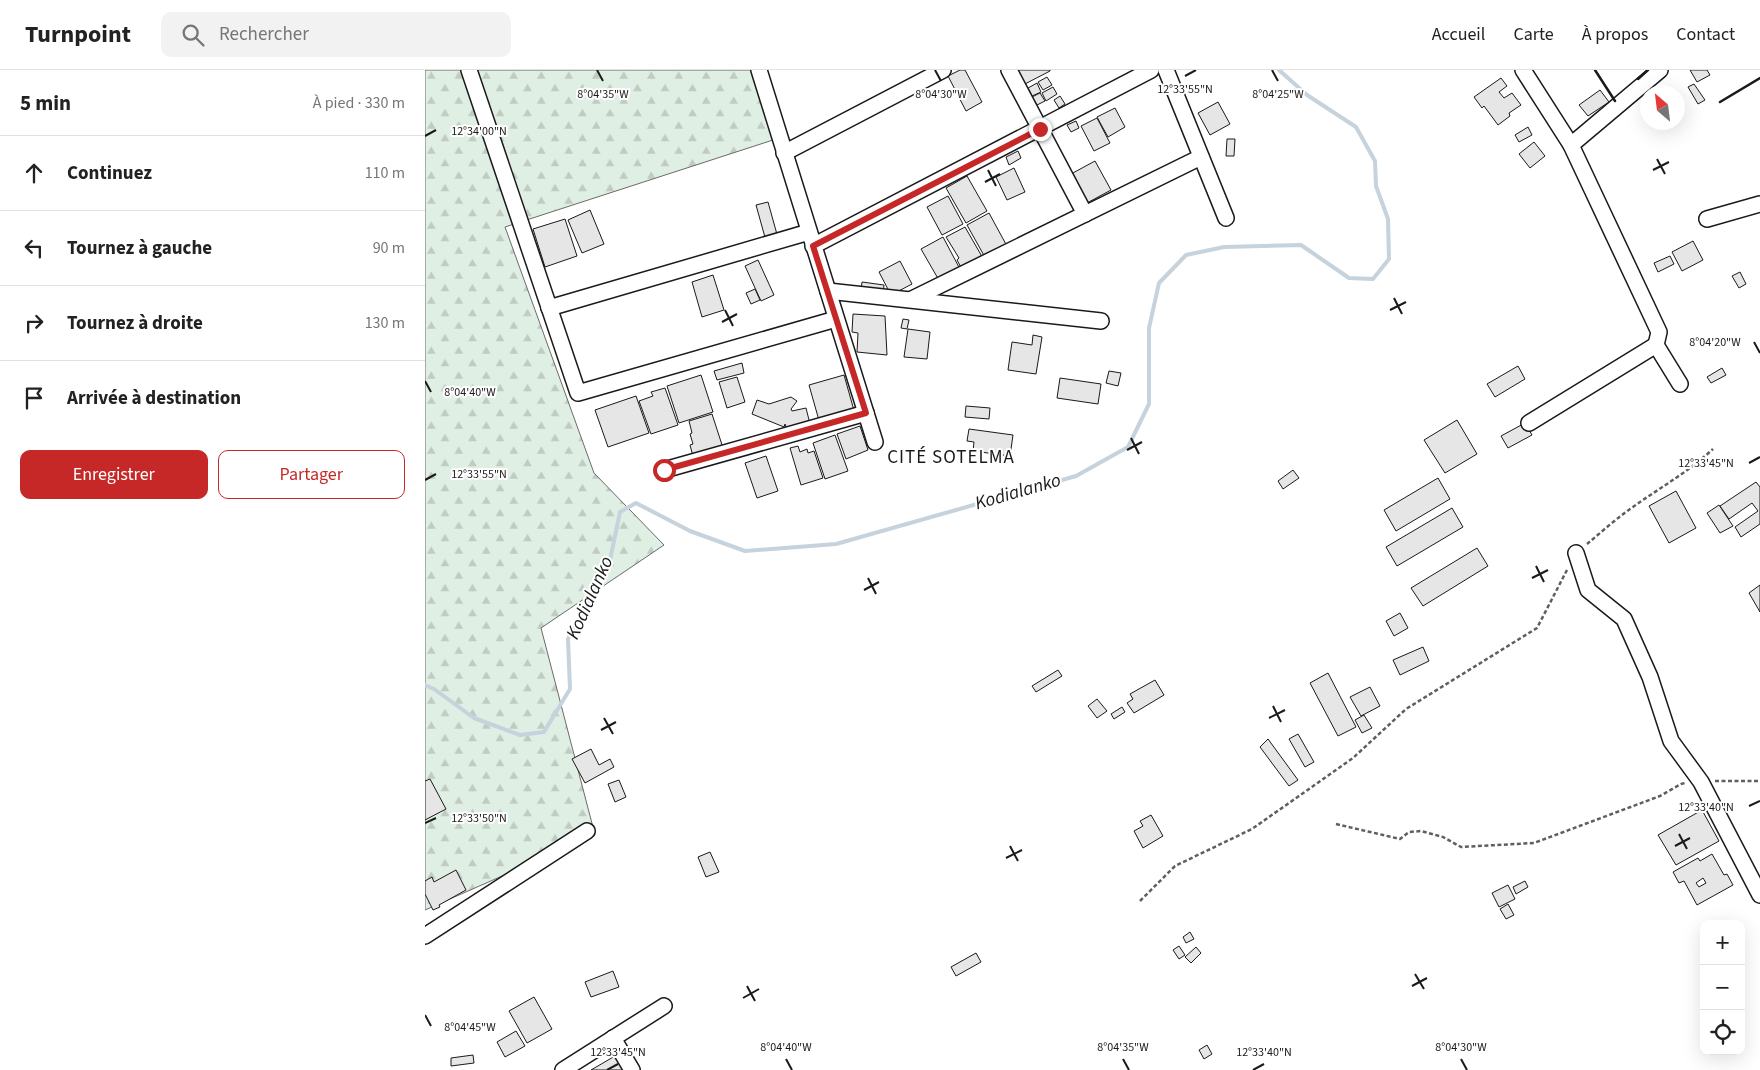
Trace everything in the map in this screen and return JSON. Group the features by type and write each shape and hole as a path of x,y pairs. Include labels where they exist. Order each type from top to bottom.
{"street":[{"path":"469,70 578,393 837,319"},
{"path":"759,70 875,442"},
{"path":"784,153 943,70"},
{"path":"1009,70 1085,214"},
{"path":"549,308 811,239 1040,129 1151,70"},
{"path":"1166,70 1226,218"},
{"path":"1523,70 1571,145 1659,332 1656,345 1680,384"},
{"path":"1571,145 1660,70"},
{"path":"912,299 1201,157"},
{"path":"1707,219 1760,204"},
{"path":"828,291 1101,321"},
{"path":"1529,423 1656,345"},
{"path":"664,470 866,413"},
{"path":"1576,553 1588,590 1624,619 1650,677 1671,741 1701,782 1760,895"},
{"path":"425,936 587,831"},
{"path":"563,1070 664,1006"},
{"path":"613,1038 632,1070"}],"path":[{"path":"1140,901 1175,866 1252,829 1353,758 1405,709 1537,628 1576,553 1623,514 1672,482 1713,449"},
{"path":"1336,824 1399,839 1409,832 1421,831 1443,837 1461,847 1535,843 1660,796 1681,784 1723,780 1760,781"}],"green space":[{"path":"425,70 752,70 773,140 505,227 594,473 664,545 541,628 595,835 425,910"}],"building":[{"path":"960,70 965,70 982,102 966,111 948,76"},
{"path":"1015,70 1050,70 1050,71 1023,85"},
{"path":"1690,70 1707,70 1710,75 1697,82"},
{"path":"1047,77 1052,85 1043,90 1038,82"},
{"path":"1501,78 1507,86 1499,92 1504,98 1512,93 1521,105 1509,113 1510,116 1498,125 1484,106 1482,108 1474,97"},
{"path":"1037,83 1041,92 1032,96 1028,88"},
{"path":"1694,84 1705,100 1698,104 1688,87"},
{"path":"1053,87 1057,94 1046,101 1042,93"},
{"path":"1600,90 1609,102 1588,116 1579,105"},
{"path":"1040,93 1045,101 1037,105 1032,97"},
{"path":"1060,96 1065,104 1059,108 1054,100"},
{"path":"1218,102 1230,124 1210,135 1198,113"},
{"path":"1115,108 1125,127 1108,137 1097,117"},
{"path":"1097,118 1110,143 1094,151 1081,126"},
{"path":"1076,121 1079,128 1071,132 1067,125"},
{"path":"1528,127 1532,135 1519,142 1515,135"},
{"path":"1227,139 1235,139 1234,156 1226,156"},
{"path":"1534,142 1545,156 1530,168 1519,154"},
{"path":"1018,151 1021,158 1009,165 1006,157"},
{"path":"1095,161 1111,190 1087,203 1071,174"},
{"path":"1014,168 1025,192 1007,200 996,177"},
{"path":"967,176 987,211 966,223 946,188"},
{"path":"948,196 963,224 942,235 927,207"},
{"path":"768,202 778,238 766,241 756,205"},
{"path":"590,210 604,244 582,253 568,220"},
{"path":"989,213 1008,248 986,259 967,225"},
{"path":"565,219 577,256 545,267 533,229"},
{"path":"965,227 984,260 963,271 957,260 959,258 946,237"},
{"path":"943,237 961,271 940,282 921,249"},
{"path":"1693,241 1703,260 1682,271 1672,252"},
{"path":"1670,256 1674,264 1658,272 1654,263"},
{"path":"758,260 774,295 761,301 745,266"},
{"path":"900,261 912,284 891,295 879,272"},
{"path":"1740,272 1746,284 1739,288 1732,276"},
{"path":"713,275 724,310 702,317 692,282"},
{"path":"862,282 884,285 883,295 861,291"},
{"path":"755,289 760,300 751,304 746,293"},
{"path":"853,314 885,316 887,355 857,352 858,333 852,332"},
{"path":"903,319 909,320 907,329 901,328"},
{"path":"908,329 930,332 927,359 904,357"},
{"path":"1033,335 1042,337 1036,374 1008,370 1012,342 1032,345"},
{"path":"742,363 744,373 717,380 714,371"},
{"path":"1518,366 1525,379 1495,397 1487,384"},
{"path":"1722,368 1726,375 1711,383 1707,377"},
{"path":"1109,371 1121,373 1118,386 1106,383"},
{"path":"701,375 713,412 679,423 667,386"},
{"path":"844,375 855,414 820,424 809,385"},
{"path":"737,377 745,402 727,408 719,382"},
{"path":"1060,378 1101,384 1098,404 1057,398"},
{"path":"665,388 678,425 651,434 639,401 653,396 651,392"},
{"path":"636,396 649,433 608,447 595,410"},
{"path":"791,397 797,401 791,409 792,411 806,408 810,424 788,432 785,424 784,427 752,414 757,400 769,404"},
{"path":"966,406 990,408 989,419 965,417"},
{"path":"712,414 724,451 694,460 690,445 693,444 689,421"},
{"path":"1457,420 1477,454 1445,473 1424,440"},
{"path":"1525,423 1532,435 1508,448 1501,436"},
{"path":"860,426 868,450 846,459 837,434"},
{"path":"969,429 1013,435 1010,456 973,451 974,442 967,441"},
{"path":"835,435 848,471 825,479 813,443"},
{"path":"798,446 800,452 807,449 808,453 814,451 823,478 801,485 790,448"},
{"path":"766,456 778,491 757,498 745,463"},
{"path":"1293,470 1299,478 1283,489 1278,481"},
{"path":"1438,478 1450,499 1396,531 1384,510"},
{"path":"1756,482 1760,487 1760,524 1741,537 1735,527 1758,511 1752,503 1729,519 1720,506"},
{"path":"1676,491 1696,528 1669,543 1649,506"},
{"path":"1719,505 1733,526 1720,533 1707,513"},
{"path":"1452,508 1463,527 1397,566 1386,547"},
{"path":"1477,548 1488,566 1423,606 1411,588"},
{"path":"1760,585 1760,612 1749,593"},
{"path":"1400,613 1408,628 1394,636 1386,621"},
{"path":"1423,647 1429,661 1400,675 1393,660"},
{"path":"1058,670 1062,676 1036,692 1032,686"},
{"path":"1328,673 1356,727 1338,736 1310,683"},
{"path":"1155,680 1164,695 1134,713 1127,703 1133,699 1130,694"},
{"path":"1370,687 1380,706 1361,716 1350,697"},
{"path":"1097,699 1107,711 1097,718 1088,706"},
{"path":"1122,707 1125,712 1114,719 1111,714"},
{"path":"1364,715 1372,728 1362,733 1355,720"},
{"path":"1298,734 1314,762 1305,767 1289,739"},
{"path":"1268,739 1298,780 1289,786 1260,747"},
{"path":"591,749 599,765 610,759 614,767 585,783 572,759"},
{"path":"430,779 446,809 425,820 425,781"},
{"path":"619,780 626,797 615,802 608,784"},
{"path":"1702,810 1719,841 1676,865 1658,835"},
{"path":"1151,815 1163,836 1143,848 1134,831 1143,826 1140,821"},
{"path":"710,852 719,872 706,877 698,857"},
{"path":"1712,854 1724,875 1727,874 1733,885 1697,905 1684,881 1679,883 1673,872 1698,858 1700,861","holes":["1703,878 1706,883 1699,887 1696,883"]},
{"path":"456,870 466,890 433,910 425,894 425,881 432,877 434,882"},
{"path":"1525,881 1528,887 1516,894 1513,887"},
{"path":"1508,885 1515,899 1499,907 1492,893"},
{"path":"1508,904 1514,915 1506,919 1500,909"},
{"path":"1190,932 1194,939 1186,943 1183,937"},
{"path":"1179,946 1185,955 1179,959 1173,950"},
{"path":"1196,947 1201,953 1191,963 1185,957"},
{"path":"976,953 981,962 956,976 951,967"},
{"path":"613,971 619,987 591,997 585,982"},
{"path":"534,997 552,1029 527,1043 509,1011"},
{"path":"516,1031 525,1046 505,1057 497,1042"},
{"path":"1207,1045 1212,1054 1204,1059 1199,1050"},
{"path":"473,1055 474,1063 451,1066 451,1058"},
{"path":"615,1056 623,1070 591,1070"}],"waterway":[{"name":"Kodialanko","path":"425,685 434,689 474,718 520,735 544,732 570,689 568,639 610,560 620,512 636,503 690,531 745,551 836,544 1076,476 1128,447 1149,404 1149,328 1159,283 1186,255 1224,247 1301,245 1349,278 1373,279 1389,259 1388,219 1376,186 1375,161 1356,127 1307,95 1279,70"}],"wall":[{"path":"1595,70 1615,101"},
{"path":"1638,79 1648,70"},
{"path":"1720,102 1760,78"}],"district":[{"name":"CITÉ SOTELMA","path":"951,457"}],"route":[{"path":"664,470 866,413 813,246 1040,129"}]}
